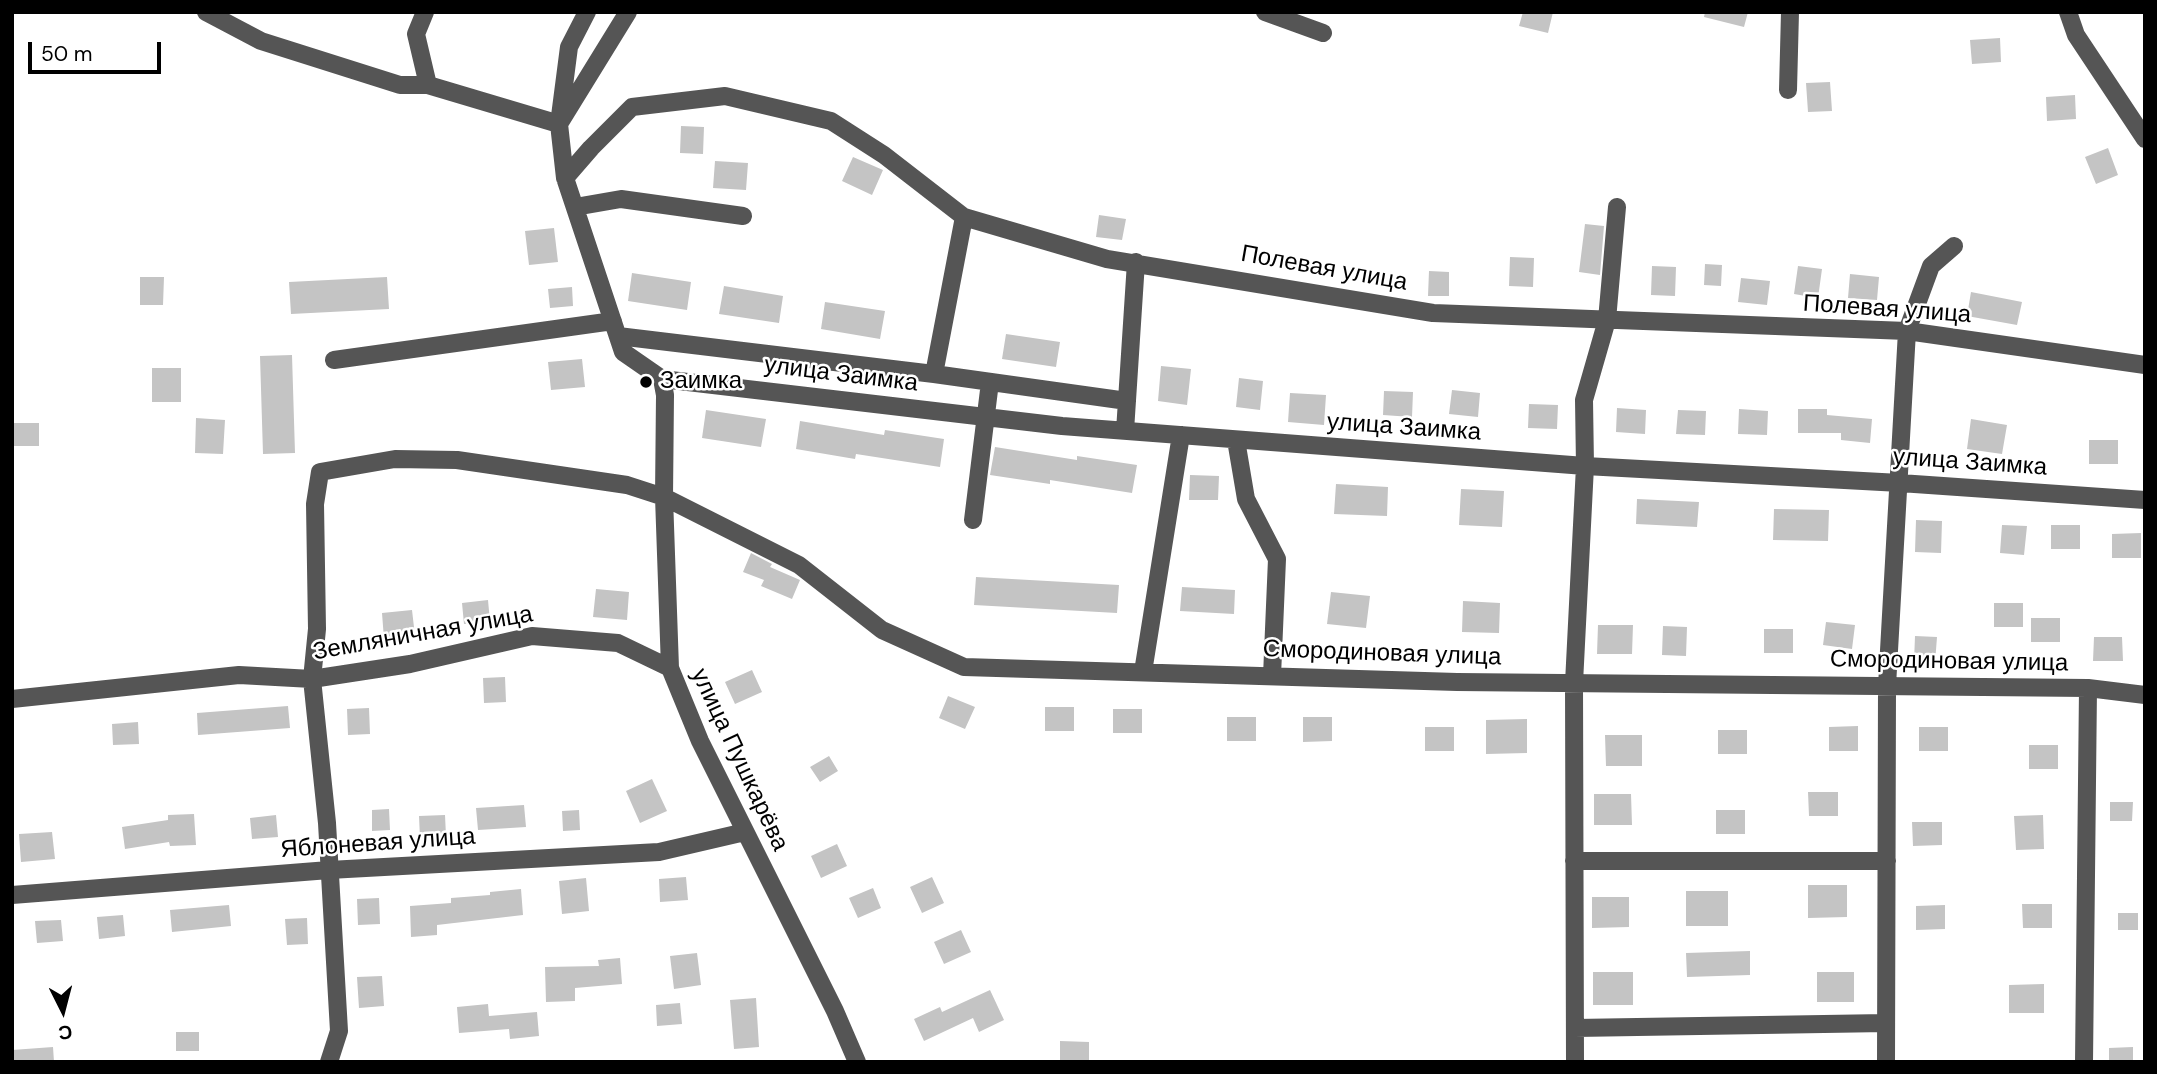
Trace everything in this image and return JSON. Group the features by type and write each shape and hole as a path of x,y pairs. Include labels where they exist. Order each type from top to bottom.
{"street":[{"path":"206,12 261,41 400,85 428,85 559,124"},
{"path":"425,12 416,34 428,85"},
{"path":"587,12 569,47 559,124 565,178 618,336 662,379"},
{"path":"559,124 628,12"},
{"path":"1265,12 1323,33"},
{"path":"1788,90 1790,12"},
{"path":"2068,12 2076,34 2145,139"},
{"name":"Полевая улица","path":"565,178 632,107 725,96 831,121 884,155 964,217 1107,259 1433,313 1907,331 2145,365"},
{"path":"575,207 621,198 743,216"},
{"path":"1575,1062 1574,683 1585,466 1584,400 1607,320 1617,207"},
{"path":"934,374 964,217"},
{"path":"1886,1062 1887,686 1907,331 1931,266 1954,246"},
{"path":"1125,431 1136,262"},
{"path":"334,360 618,336 934,374 1127,401"},
{"name":"улица Заимка","path":"662,379 1125,431 1585,466 1900,483 2145,500"},
{"name":"улица Пушкарёва","path":"662,379 665,395 664,498 670,668 700,741 835,1011 857,1062"},
{"path":"973,520 990,382"},
{"path":"1143,672 1181,435"},
{"path":"1236,440 1246,499 1277,559 1272,676"},
{"name":"Смородиновая улица","path":"312,680 317,629 315,504 320,472 395,459 457,460 628,485 664,498 799,565 882,630 964,667 1574,683 2088,688 2145,695"},
{"name":"Земляничная улица","path":"12,699 239,675 312,680 410,664 532,636 618,643 670,668"},
{"path":"312,680 327,823 339,1031 329,1062"},
{"path":"2084,1062 2088,688"},
{"name":"Яблоневая улица","path":"12,895 329,870 659,852 744,832"},
{"path":"1574,861 1886,861"},
{"path":"1575,1028 1886,1023"}],"building":[{"path":"1523,12 1553,12 1548,33 1519,26"},
{"path":"1705,12 1748,12 1744,27 1704,17"},
{"path":"2000,38 2001,62 1972,64 1970,40"},
{"path":"1830,82 1832,111 1808,112 1806,83"},
{"path":"2075,95 2076,119 2047,121 2046,97"},
{"path":"681,126 704,127 703,154 680,153"},
{"path":"2108,148 2118,175 2096,184 2085,157"},
{"path":"853,157 883,170 872,195 842,181"},
{"path":"715,161 748,163 746,190 713,188"},
{"path":"1099,215 1126,219 1122,240 1096,237"},
{"path":"1585,224 1604,226 1600,275 1579,272"},
{"path":"554,228 558,262 529,265 525,231"},
{"path":"1510,257 1534,258 1533,287 1509,286"},
{"path":"1705,264 1722,265 1721,286 1704,285"},
{"path":"1652,266 1676,267 1675,296 1651,295"},
{"path":"1798,266 1822,269 1818,298 1794,294"},
{"path":"1429,271 1449,272 1449,296 1428,296"},
{"path":"632,273 691,282 687,310 628,301"},
{"path":"1850,274 1879,277 1877,300 1848,298"},
{"path":"140,277 164,277 163,305 140,305"},
{"path":"387,277 389,309 291,314 289,282"},
{"path":"1741,278 1770,281 1767,305 1738,302"},
{"path":"724,286 783,296 779,323 719,314"},
{"path":"572,287 573,306 550,308 548,289"},
{"path":"1971,292 2022,302 2017,325 1967,316"},
{"path":"825,302 885,311 880,339 821,329"},
{"path":"1006,334 1060,342 1056,367 1002,359"},
{"path":"292,355 295,453 263,454 260,356"},
{"path":"582,359 585,387 551,390 548,362"},
{"path":"1161,366 1191,369 1187,405 1158,401"},
{"path":"152,368 181,368 181,402 152,402"},
{"path":"1239,378 1263,381 1260,410 1236,407"},
{"path":"1452,390 1480,393 1478,417 1449,414"},
{"path":"1384,391 1413,392 1412,417 1383,415"},
{"path":"1290,393 1326,395 1324,425 1288,422"},
{"path":"1529,404 1558,405 1557,429 1528,428"},
{"path":"1617,408 1646,410 1645,434 1616,432"},
{"path":"1739,409 1768,411 1767,435 1738,434"},
{"path":"1798,409 1827,409 1827,415 1872,419 1870,443 1841,440 1841,433 1798,433"},
{"path":"706,410 766,419 761,447 702,438"},
{"path":"1678,410 1706,411 1705,435 1676,434"},
{"path":"196,418 225,420 223,454 195,453"},
{"path":"1971,419 2007,425 2002,454 1967,449"},
{"path":"800,421 884,435 885,430 944,439 940,467 856,454 855,459 796,449"},
{"path":"12,423 39,423 39,446 12,446"},
{"path":"2089,440 2118,440 2118,464 2089,464"},
{"path":"995,447 1077,460 1077,456 1137,465 1132,493 1050,480 1050,484 990,475"},
{"path":"1190,475 1219,476 1218,500 1189,500"},
{"path":"1336,484 1388,487 1387,516 1334,514"},
{"path":"1461,489 1504,491 1502,527 1459,525"},
{"path":"1637,499 1699,502 1697,527 1636,524"},
{"path":"1774,509 1829,510 1828,541 1773,540"},
{"path":"1916,520 1942,521 1941,553 1915,552"},
{"path":"2002,525 2027,526 2024,555 2000,553"},
{"path":"2051,525 2080,525 2080,549 2051,549"},
{"path":"2141,533 2141,558 2112,558 2112,534"},
{"path":"751,553 772,564 770,567 800,580 792,599 761,586 764,580 743,572"},
{"path":"976,577 1119,585 1117,613 974,605"},
{"path":"1182,587 1235,590 1234,614 1180,611"},
{"path":"596,589 629,592 627,620 593,617"},
{"path":"1331,592 1370,596 1366,628 1327,624"},
{"path":"488,600 490,622 464,624 462,603"},
{"path":"1463,601 1500,603 1499,633 1462,632"},
{"path":"1994,603 2023,603 2023,627 1994,627"},
{"path":"412,610 415,636 384,639 382,613"},
{"path":"2031,618 2060,618 2060,642 2031,642"},
{"path":"1826,622 1855,625 1852,649 1823,645"},
{"path":"1598,625 1633,625 1632,654 1597,654"},
{"path":"1663,626 1687,627 1686,656 1662,655"},
{"path":"1764,629 1793,629 1793,653 1764,653"},
{"path":"1915,636 1937,637 1935,663 1914,662"},
{"path":"2094,637 2122,637 2123,661 2093,661"},
{"path":"752,670 762,692 735,704 725,682"},
{"path":"505,677 506,702 484,703 483,678"},
{"path":"948,696 975,707 965,729 939,718"},
{"path":"288,706 290,728 198,735 197,713"},
{"path":"1045,707 1074,707 1074,731 1045,731"},
{"path":"369,708 370,734 348,735 347,709"},
{"path":"1113,709 1142,709 1142,733 1113,733"},
{"path":"1227,717 1256,717 1256,741 1227,741"},
{"path":"1303,717 1332,717 1332,741 1303,742"},
{"path":"1527,719 1527,753 1486,754 1486,720"},
{"path":"138,722 139,744 113,745 112,724"},
{"path":"1858,726 1858,751 1829,751 1829,727"},
{"path":"1425,727 1454,727 1454,751 1425,751"},
{"path":"1919,727 1948,727 1948,751 1919,751"},
{"path":"1718,730 1747,730 1747,754 1718,754"},
{"path":"1605,735 1642,735 1642,766 1606,766"},
{"path":"2029,745 2058,745 2058,769 2029,769"},
{"path":"829,756 838,771 820,782 810,767"},
{"path":"652,779 667,811 640,823 626,791"},
{"path":"1808,792 1838,792 1838,816 1809,816"},
{"path":"1594,794 1631,794 1632,825 1594,825"},
{"path":"2110,802 2133,802 2132,821 2110,821"},
{"path":"524,805 526,827 478,830 476,808"},
{"path":"389,809 390,830 372,831 372,810"},
{"path":"579,810 580,830 563,831 562,811"},
{"path":"1716,810 1745,810 1745,834 1716,834"},
{"path":"194,814 196,845 170,846 169,842 125,849 122,827 168,820 168,815"},
{"path":"276,815 278,837 252,839 250,818"},
{"path":"445,815 446,836 420,838 419,816"},
{"path":"2043,815 2044,849 2016,850 2014,816"},
{"path":"1912,822 1942,822 1942,845 1913,846"},
{"path":"52,832 55,859 21,862 19,834"},
{"path":"837,844 847,866 821,878 811,856"},
{"path":"686,877 688,900 660,902 659,879"},
{"path":"932,877 944,903 922,913 910,887"},
{"path":"586,878 589,911 562,914 559,881"},
{"path":"1808,885 1847,885 1847,917 1808,918"},
{"path":"873,888 881,908 858,918 849,898"},
{"path":"521,889 523,915 437,925 437,935 411,937 410,906 451,903 451,898"},
{"path":"1686,891 1728,891 1728,926 1686,926"},
{"path":"1592,897 1629,897 1629,927 1592,928"},
{"path":"379,898 380,924 358,925 357,899"},
{"path":"2022,904 2052,904 2052,928 2023,928"},
{"path":"229,905 231,926 172,932 170,910"},
{"path":"1945,905 1945,929 1916,930 1916,906"},
{"path":"2118,913 2138,913 2138,930 2118,930"},
{"path":"123,915 125,936 99,939 97,917"},
{"path":"307,918 308,944 287,945 285,919"},
{"path":"61,920 63,941 37,943 35,921"},
{"path":"961,930 971,952 944,964 934,942"},
{"path":"1750,951 1750,975 1687,977 1686,953"},
{"path":"697,953 701,985 674,989 670,956"},
{"path":"620,958 622,984 575,988 575,1001 546,1002 545,967 599,966 598,960"},
{"path":"1593,972 1633,972 1633,1005 1593,1005"},
{"path":"1817,972 1854,972 1854,1002 1817,1002"},
{"path":"382,976 384,1006 359,1008 357,977"},
{"path":"2044,984 2044,1013 2009,1013 2009,985"},
{"path":"990,990 1004,1020 979,1032 973,1018 924,1041 914,1019 940,1007 942,1012"},
{"path":"756,998 759,1047 734,1049 730,1000"},
{"path":"680,1003 682,1024 657,1026 656,1005"},
{"path":"488,1004 489,1016 537,1012 539,1036 510,1039 509,1029 459,1033 457,1007"},
{"path":"176,1032 199,1032 199,1051 176,1051"},
{"path":"1060,1041 1089,1042 1089,1062 1060,1062"},
{"path":"53,1047 54,1062 12,1062 12,1050"},
{"path":"2133,1047 2133,1062 2109,1062 2109,1048"}],"place":[{"name":"Заимка","path":"646,382"}]}
